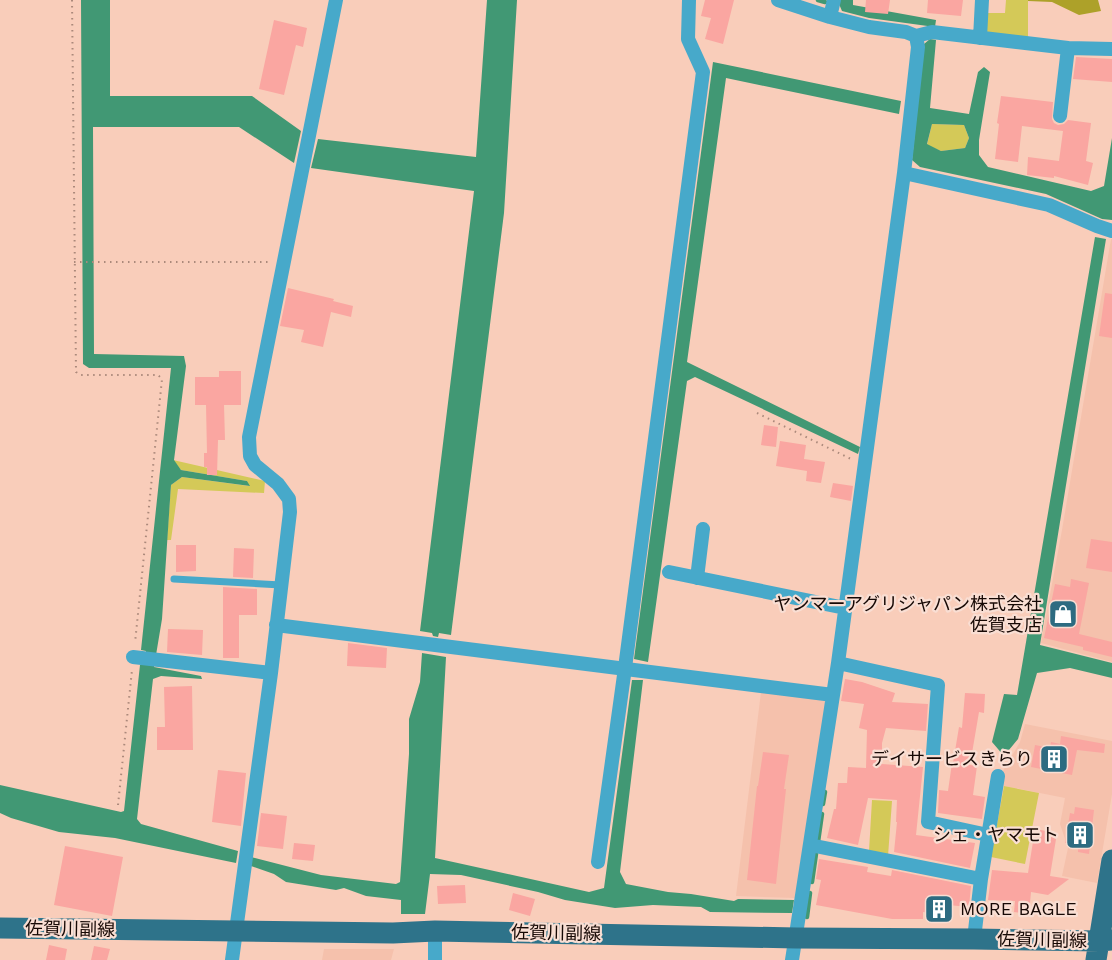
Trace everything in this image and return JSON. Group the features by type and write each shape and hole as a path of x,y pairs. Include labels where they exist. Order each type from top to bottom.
{"main road":[{"path":"1103,947 1112,860"},
{"name":"佐賀川副線","path":"0,928 393,933 435,931 974,939 1103,947"}],"street":[{"path":"232,960 290,513 290,499 278,484 255,465 250,456 249,437 336,0"},
{"path":"598,862 703,72 688,39 689,0"},
{"path":"778,0 830,17 916,36 932,32 1068,48 1112,49"},
{"path":"830,17 834,0"},
{"path":"980,38 982,0"},
{"path":"792,960 846,608 904,173 918,47 916,36"},
{"path":"1060,116 1068,48"},
{"path":"904,173 1049,204 1112,231"},
{"path":"697,578 703,529"},
{"path":"669,572 846,608"},
{"path":"276,625 833,695"},
{"path":"137,657 271,673"},
{"path":"838,663 938,685 928,822 988,835"},
{"path":"974,939 981,879 998,776"},
{"path":"810,845 981,879"},
{"path":"435,931 435,960"}],"lane":[{"path":"174,579 281,585"}],"path":[{"path":"72,0 75,372 81,375 158,375 162,379 137,657 118,804"},
{"path":"74,262 284,262"},
{"path":"757,413 865,466"}],"shaded area":[{"path":"81,0 110,0 110,96 252,96 301,131 294,163 239,127 93,127 94,354 184,356 186,366 174,460 181,470 247,481 250,486 182,477 171,485 162,619 154,667 201,676 202,679 161,676 153,679 137,819 141,824 238,851 236,863 115,838 59,832 0,813 0,785 124,811 140,665 145,665 146,651 141,650 171,368 89,368 83,364"},
{"path":"487,0 517,0 504,213 451,635 439,633 438,637 433,636 432,633 420,631 474,191 311,168 318,139 476,157"},
{"path":"840,0 853,0 853,5 936,20 935,27 869,18 842,11"},
{"path":"1006,0 1028,0 1028,38 985,32 988,13 1005,13"},
{"path":"1028,0 1098,0 1101,11 1079,15 1052,2"},
{"path":"930,39 936,40 930,108 969,114 978,72 984,67 990,72 979,140 979,155 988,167 1091,191 1104,186 1112,138 1112,220 1102,219 1046,194 920,167 912,160 924,44","holes":["932,124 964,125 969,138 965,148 941,151 927,144"]},
{"path":"713,62 901,101 899,114 726,78 687,362 860,447 858,454 695,377 687,381 648,662 634,659"},
{"path":"932,124 964,125 969,138 965,148 941,151 927,145"},
{"path":"1095,237 1106,239 1040,645 1112,663 1112,678 1070,668 1037,673 1018,739 1004,756 992,742 1004,694 1017,695"},
{"path":"1112,239 1112,662 1041,643"},
{"path":"173,460 265,481 264,493 178,489 171,540 167,540 171,485 182,477 249,486 247,481 181,470"},
{"path":"422,653 446,657 435,858 589,892 604,888 632,680 643,680 620,872 626,884 734,901 738,899 794,900 792,913 710,912 701,907 653,905 615,908 565,900 461,875 430,874 425,914 401,914 401,900 366,896 344,888 336,890 286,882 274,874 251,866 251,857 321,875 396,884 400,882 409,754 409,719 420,682"},
{"path":"761,692 827,699 795,898 736,896"},
{"path":"1025,724 1112,741 1112,794 1097,883 1062,876 1068,848 1060,824 1065,798 1004,786 1003,771 1020,742"},
{"path":"1004,786 1039,793 1025,864 991,857"},
{"path":"872,800 892,801 888,856 869,851"},
{"path":"324,949 394,949 391,960 322,960"}],"building":[{"path":"705,0 734,0 723,44 705,39 711,18 701,16"},
{"path":"866,0 890,0 888,14 865,12"},
{"path":"928,0 963,0 961,16 927,13"},
{"path":"274,20 307,28 303,47 296,45 284,95 259,89"},
{"path":"1076,57 1112,59 1112,82 1073,79"},
{"path":"1001,96 1053,102 1052,119 1058,125 1068,120 1091,123 1086,161 1093,163 1088,185 1054,176 1054,178 1027,175 1028,157 1059,161 1063,131 1022,126 1018,162 995,159"},
{"path":"288,288 353,306 351,317 331,312 323,347 301,342 304,330 280,326"},
{"path":"1105,293 1112,294 1112,338 1099,336"},
{"path":"219,371 241,371 241,405 224,405 225,440 218,440 217,475 207,475 207,467 204,467 204,453 207,453 206,405 195,405 195,377 219,377"},
{"path":"764,425 778,427 776,447 761,445"},
{"path":"780,441 806,445 804,459 825,462 821,483 806,481 807,471 776,466"},
{"path":"833,483 853,486 851,501 830,497"},
{"name":"ヤンマーアグリジャパン株式会社 佐賀支店","path":"1091,539 1112,542 1112,572 1086,568"},
{"path":"176,545 196,545 196,571 176,572"},
{"path":"234,548 254,549 253,578 233,577"},
{"name":"ヤンマーアグリジャパン株式会社 佐賀支店","path":"1071,579 1089,583 1079,634 1112,642 1112,657 1083,650 1083,647 1044,638 1055,584 1070,587"},
{"path":"223,587 257,589 257,615 239,615 239,658 223,658"},
{"path":"168,629 203,630 202,655 167,652"},
{"path":"348,643 387,648 386,668 347,666"},
{"path":"845,679 895,693 892,702 928,704 926,731 886,728 882,743 882,764 923,767 916,835 975,843 970,868 894,852 897,800 868,798 858,845 827,838 834,809 836,809 838,783 847,783 848,767 866,768 867,730 859,728 864,704 841,701"},
{"path":"192,686 193,750 157,750 157,727 165,727 164,687"},
{"path":"965,693 985,694 984,713 979,712 970,765 977,766 973,795 985,797 982,819 938,813 939,790 948,791 959,727 962,728"},
{"name":"デイサービスきらり","path":"1061,736 1105,744 1104,753 1077,750 1072,775 1031,767 1035,745 1050,748 1051,742 1060,744"},
{"path":"763,752 789,755 776,884 747,880"},
{"path":"218,770 246,773 241,826 212,822"},
{"path":"1075,807 1094,810 1089,854 1078,852 1078,844 1065,843 1070,813 1074,814"},
{"path":"261,813 287,816 283,849 257,846"},
{"path":"1035,829 1057,833 1050,876 1069,879 1048,895 1031,892 1029,914 1014,912 1015,901 988,900 992,870 1028,873"},
{"path":"294,843 315,845 313,861 292,859"},
{"path":"65,846 123,857 112,916 54,905"},
{"path":"819,859 868,867 867,872 891,876 892,870 971,886 969,907 948,905 946,915 923,912 923,919 892,919 816,905 821,880 816,879"},
{"path":"465,885 466,903 438,904 437,886"},
{"path":"513,893 535,899 530,916 509,910"},
{"path":"49,945 67,949 65,960 46,960"},
{"path":"94,946 110,949 107,960 91,960"}],"waterway":[{"path":"818,0 825,2"},
{"path":"823,804 825,792"},
{"path":"818,842 822,814"},
{"path":"812,882 816,854"},
{"path":"807,917 810,893"}],"place":[{"name":"ヤンマーアグリジャパン株式会社 佐賀支店","path":"1063,614"},
{"name":"デイサービスきらり","path":"1054,759"},
{"name":"シェ・ヤマモト","path":"1080,835"},
{"name":"MORE BAGLE","path":"939,909"}]}
